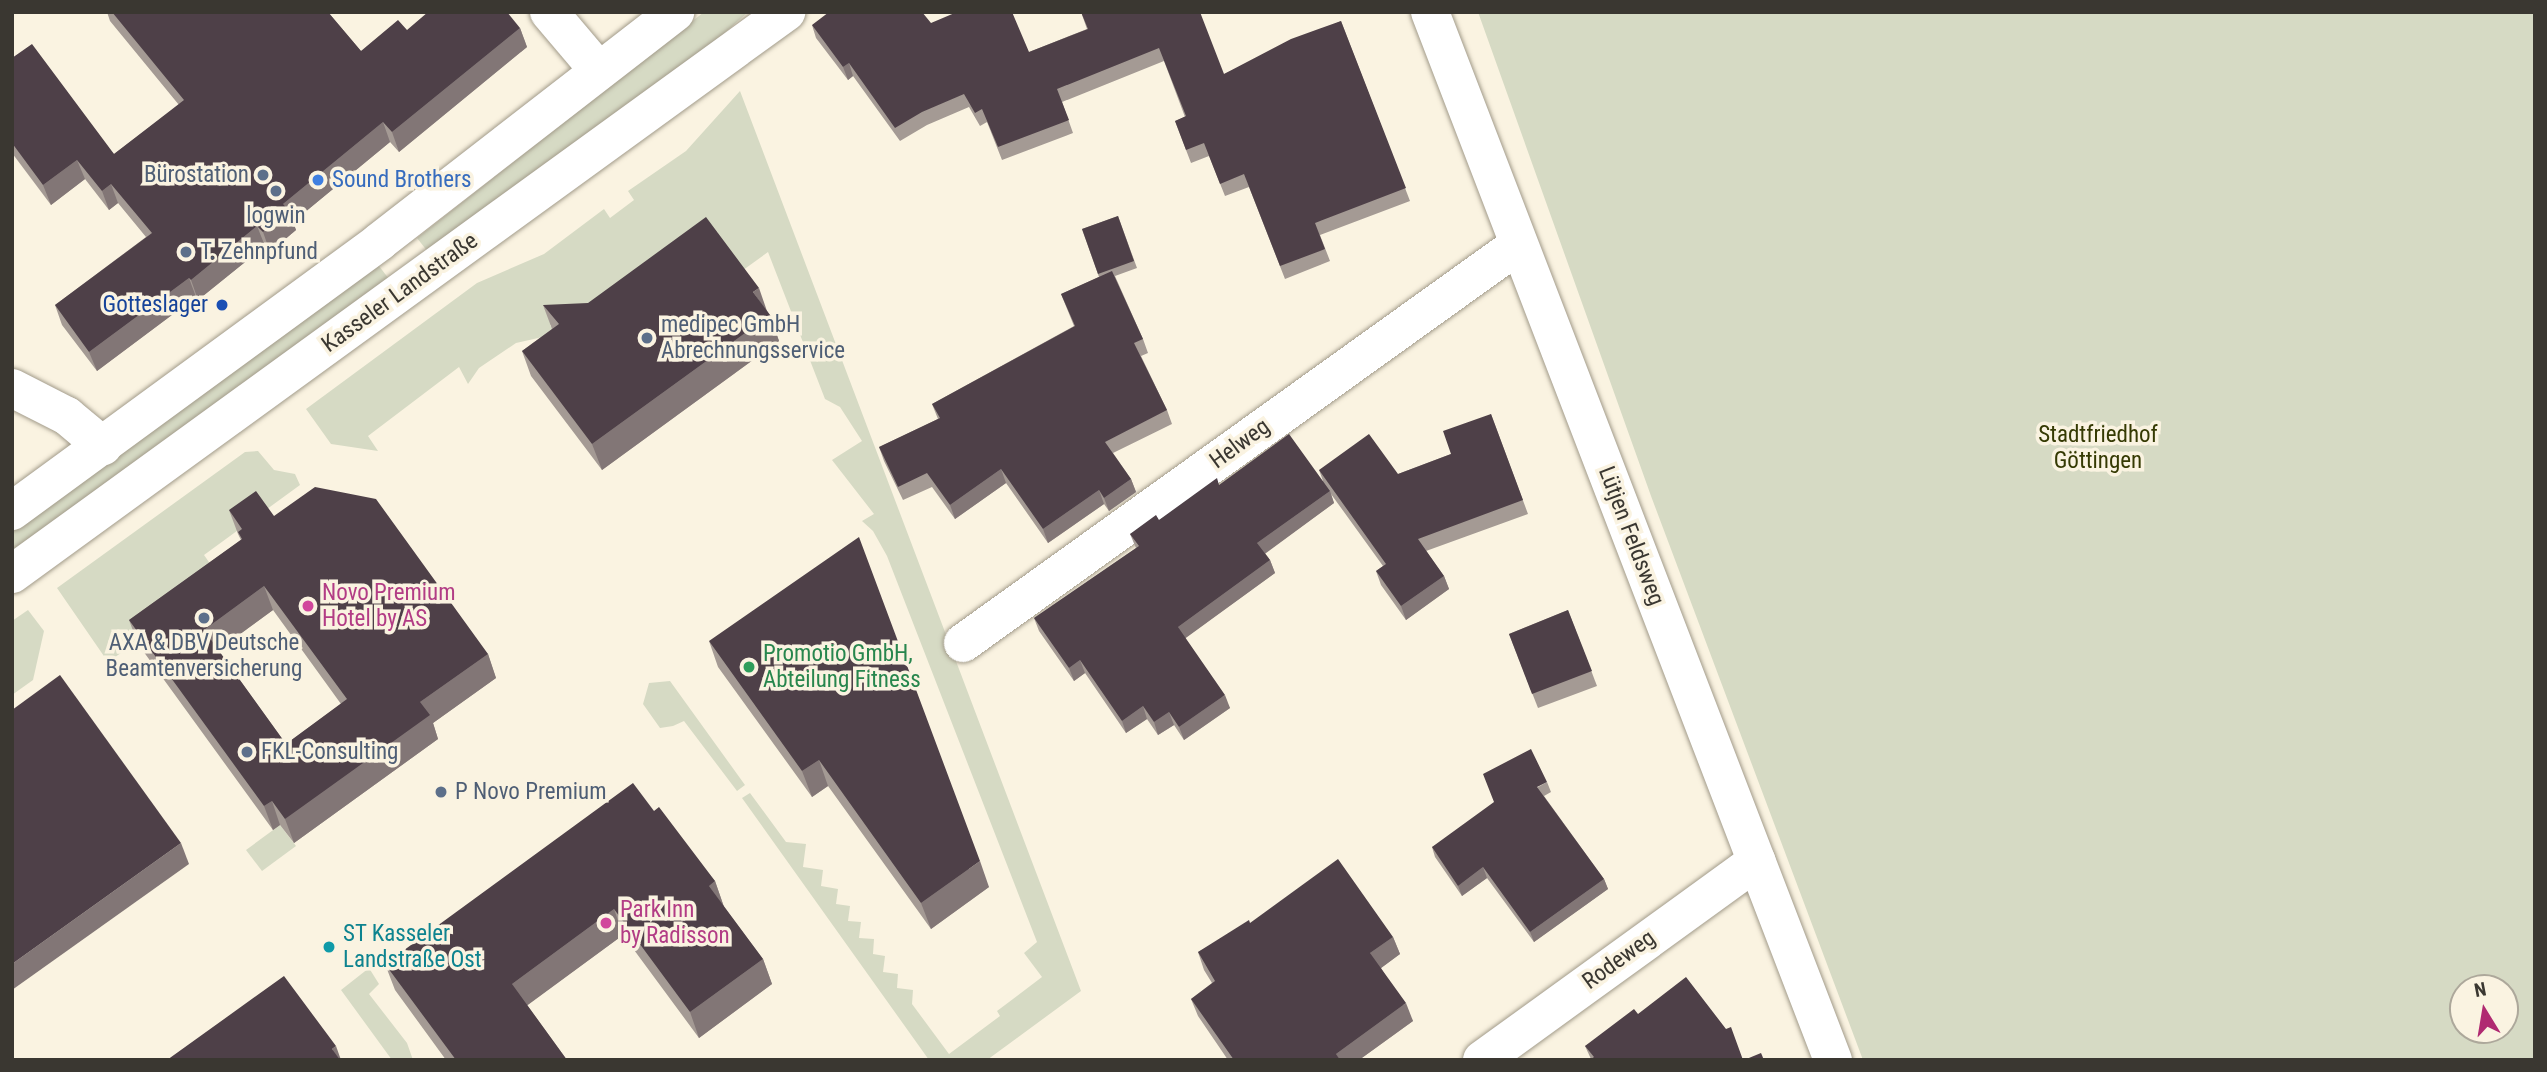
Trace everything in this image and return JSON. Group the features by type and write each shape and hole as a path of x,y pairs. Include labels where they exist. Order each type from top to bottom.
{"street":[{"path":"549,12 599,71"},
{"path":"12,511 379,242 675,12"},
{"name":"Kasseler Landstraße","path":"12,574 786,12"},
{"name":"Lütjen Feldsweg","path":"1430,12 1833,1060"},
{"name":"Helweg","path":"962,643 1518,245"},
{"path":"12,388 66,416 103,446"},
{"name":"Rodeweg","path":"1482,1060 1757,861"}],"green space":[{"path":"704,12 748,12 710,46 428,252 417,238"},
{"name":"Stadtfriedhof Göttingen","path":"1478,12 2535,12 2535,1060 1863,1060 1651,496"},
{"path":"740,91 1081,991 987,1060 929,1060 742,798 750,793 786,842 806,844 803,867 823,870 821,886 838,889 836,904 850,906 848,921 861,922 859,938 874,939 873,954 885,956 883,972 898,974 897,988 913,990 912,1004 949,1054 1000,1016 997,1011 1042,977 1024,953 1037,942 887,556 873,531 862,521 874,514 832,460 862,441 840,407 825,399 768,252 739,273 716,243 718,232 592,322 550,325 556,334 516,343 479,368 468,384 459,367 368,436 378,451 331,444 306,409 477,283 544,254 604,209 610,218 634,200 628,191 686,151"},
{"path":"379,266 389,279 12,552 12,532"},
{"path":"258,451 274,470 295,474 300,485 204,555 223,582 108,662 57,588 245,452"},
{"path":"28,610 44,631 33,680 12,695 12,621"},
{"path":"670,681 745,785 737,791 684,721 660,728 643,704 649,683"},
{"path":"280,825 296,846 262,871 246,850"},
{"path":"369,968 379,984 369,994 407,1043 413,1060 392,1060 341,990"}],"building":[{"path":"112,12 328,12 361,51 398,20 407,30 428,12 507,12 520,28 392,132 383,122 283,204 289,211 263,232 257,226 191,280 189,278 89,352 55,305 152,233 111,184 102,191 77,160 43,185 12,143 12,58 32,44 114,154 184,100"},
{"path":"829,12 922,12 931,23 957,12 1012,12 1029,52 1088,29 1081,12 1200,12 1224,74 1291,39 1341,21 1406,188 1315,223 1325,249 1280,266 1244,174 1220,184 1204,143 1186,150 1175,121 1186,116 1159,48 1057,89 1069,120 998,147 982,109 975,113 964,94 922,112 895,128 849,63 843,67 812,25"},
{"path":"1118,216 1134,261 1098,274 1082,229"},
{"path":"706,217 759,288 753,292 770,315 592,444 522,351 559,324 543,305 588,303"},
{"path":"1112,271 1143,339 1134,343 1167,410 1105,442 1131,479 1104,498 1099,490 1043,529 1001,469 950,505 927,473 898,487 879,447 940,418 932,404 1075,326 1061,294"},
{"path":"1491,414 1523,500 1418,539 1444,576 1401,606 1376,571 1386,564 1319,470 1369,434 1398,474 1451,454 1443,431"},
{"path":"1289,434 1330,491 1257,543 1270,560 1178,627 1225,695 1179,727 1169,712 1154,722 1143,706 1122,721 1080,660 1069,668 1034,618 1139,546 1130,534 1156,515 1159,520 1217,478 1219,485"},
{"path":"315,487 376,499 488,654 420,702 430,715 285,819 272,801 264,806 129,620 242,539 238,532 242,529 229,510 256,491 274,516","holes":["264,586 347,699 286,744 204,630"]},
{"path":"859,537 980,861 921,903 819,760 802,771 709,641"},
{"path":"1568,610 1592,671 1532,694 1509,634"},
{"path":"60,675 181,843 12,964 12,710"},
{"path":"1531,749 1547,782 1537,787 1604,879 1530,932 1483,867 1458,886 1432,847 1494,802 1483,774"},
{"name":"Park Inn by Radisson","path":"633,783 654,811 659,807 715,881 709,886 763,959 690,1012 614,909 512,984 567,1060 456,1060 385,964"},
{"path":"1338,859 1393,937 1370,953 1406,1003 1336,1054 1340,1060 1234,1060 1191,999 1215,981 1198,952 1249,920 1250,923"},
{"path":"284,976 336,1046 332,1049 340,1060 167,1060"},
{"path":"1686,977 1726,1029 1731,1027 1743,1060 1590,1060 1594,1057 1585,1046 1634,1009 1638,1014"},
{"path":"1761,1053 1764,1060 1744,1060"}],"place":[{"name":"Bürostation","path":"263,175"},
{"name":"Sound Brothers","path":"318,180"},
{"name":"logwin","path":"276,191"},
{"name":"T. Zehnpfund","path":"186,252"},
{"name":"Gotteslager","path":"222,305"},
{"name":"medipec GmbH Abrechnungsservice","path":"647,338"},
{"name":"Novo Premium Hotel by AS","path":"308,606"},
{"name":"AXA & DBV Deutsche Beamtenversicherung","path":"204,618"},
{"name":"Promotio GmbH, Abteilung Fitness","path":"749,667"},
{"name":"FKL-Consulting","path":"247,752"},
{"name":"P Novo Premium","path":"441,792"},
{"name":"Park Inn by Radisson","path":"606,923"},
{"name":"ST Kasseler Landstraße Ost","path":"329,947"}]}
